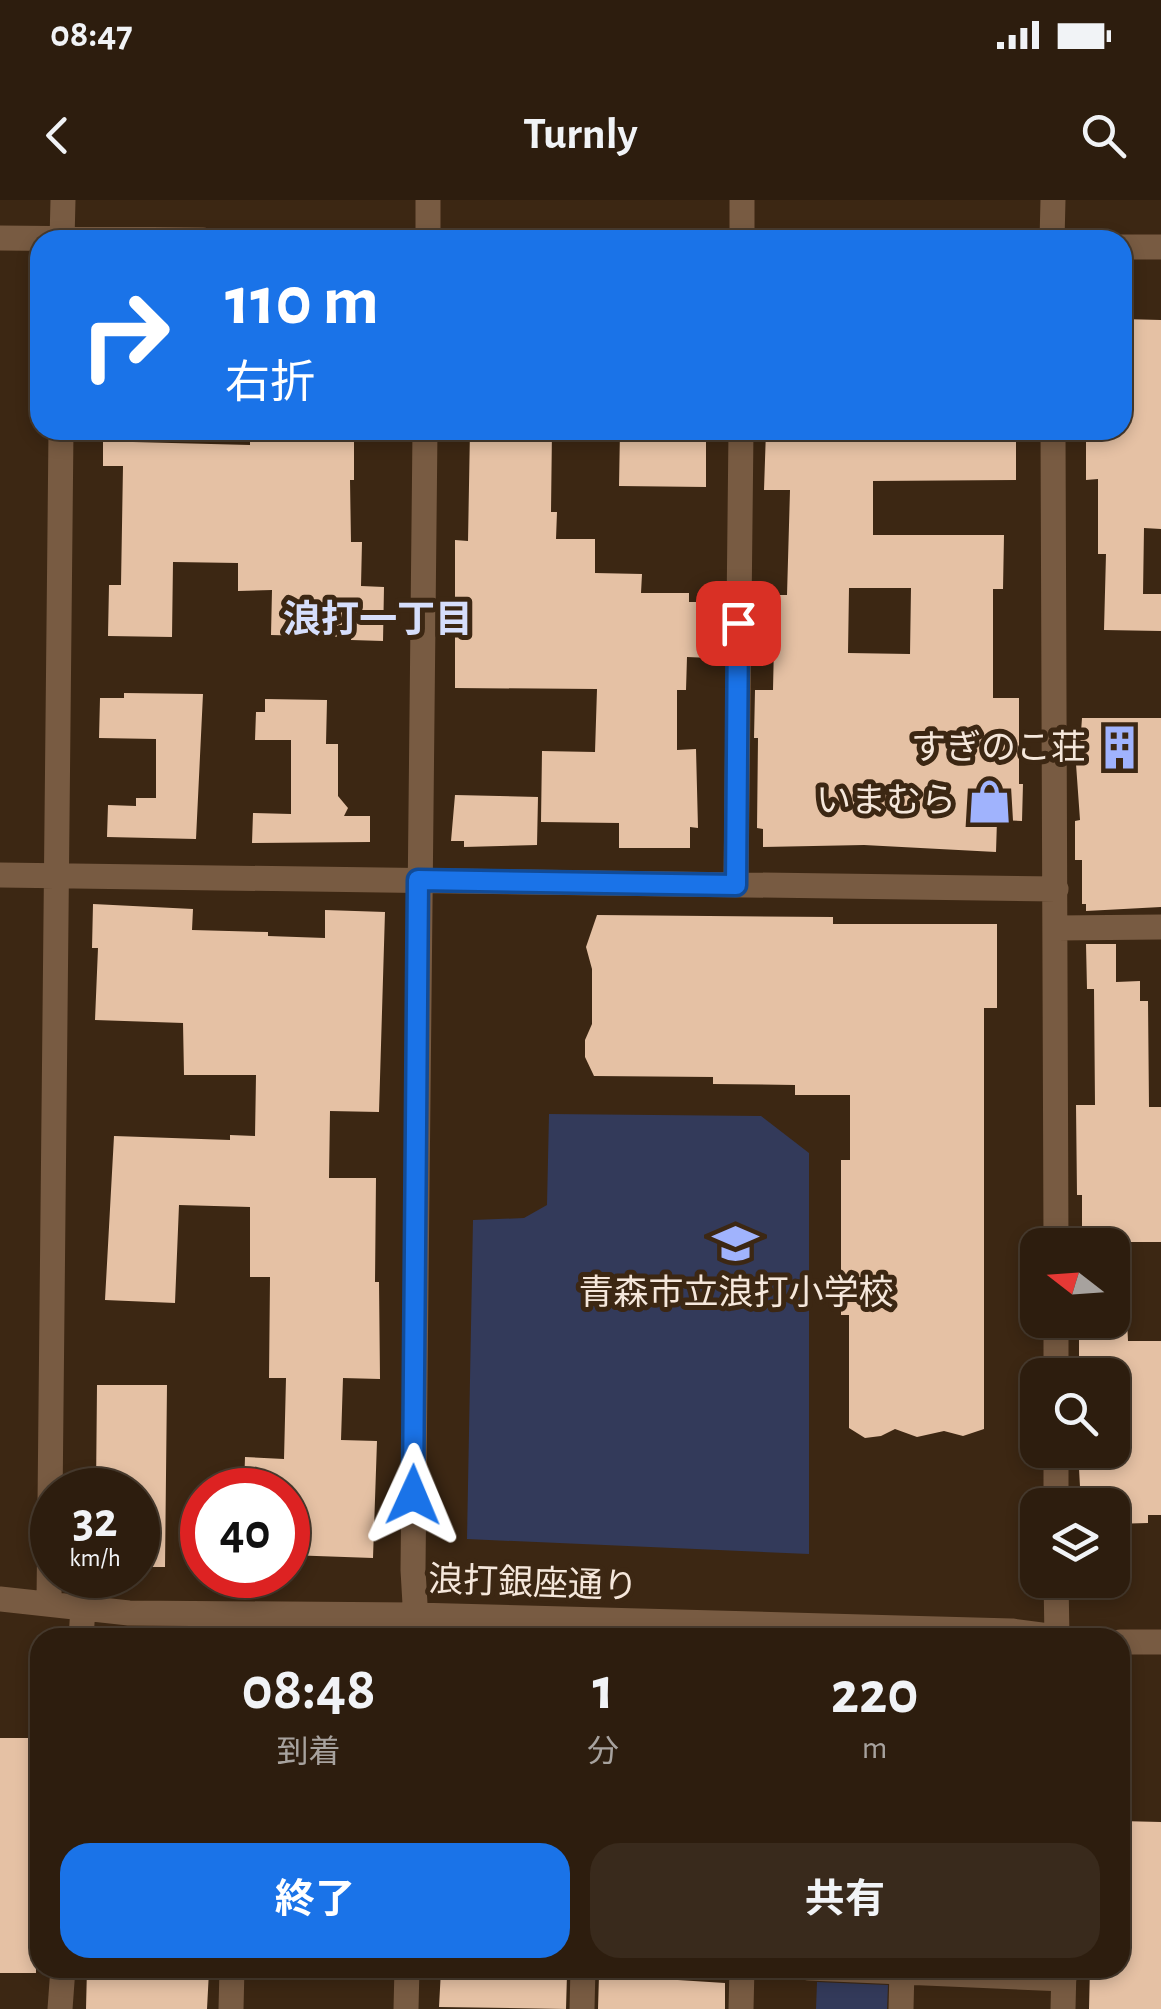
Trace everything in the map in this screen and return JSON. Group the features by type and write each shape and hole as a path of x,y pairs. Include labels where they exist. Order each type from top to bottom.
{"street":[{"path":"62,230 63,200"},
{"path":"428,200 428,230"},
{"path":"742,200 742,230"},
{"path":"1052,230 1053,200"},
{"path":"0,238 30,238"},
{"path":"1132,247 1161,248"},
{"path":"48,1602 60,440"},
{"path":"416,1626 413,1570 418,880 425,440"},
{"path":"736,885 740,440"},
{"path":"1054,440 1056,1228"},
{"path":"0,875 1056,888"},
{"path":"1056,928 1161,927"},
{"path":"1057,1598 1059,1628"},
{"name":"浪打銀座通り","path":"0,1599 240,1625 533,1628"},
{"path":"82,1628 83,1608"},
{"path":"1130,1642 1161,1642"},
{"path":"60,2009 62,1978"},
{"path":"231,2009 232,1978"},
{"path":"406,2009 407,1978"},
{"path":"582,2009 583,1978"},
{"path":"741,2009 742,1978"},
{"path":"901,2009 902,1978"},
{"path":"1062,2009 1064,1978"}],"shaded area":[{"path":"549,1114 761,1116 809,1153 809,1554 467,1539 473,1220 524,1218 547,1205"},
{"path":"817,1982 888,1985 887,2009 816,2009"}],"building":[{"path":"1132,319 1161,320 1161,529 1144,528 1143,594 1161,594 1161,631 1104,630 1106,554 1098,554 1098,479 1086,480 1086,440 1132,440"},
{"path":"103,440 250,445 250,440 354,440 351,542 362,542 361,586 384,587 383,641 271,635 272,590 238,591 238,563 173,562 172,637 108,636 109,585 121,585 123,466 103,466"},
{"path":"470,440 552,440 551,512 557,512 556,539 595,539 595,573 642,574 641,593 689,593 689,602 713,602 711,658 687,657 686,690 677,690 677,750 696,749 698,828 690,827 690,848 619,848 619,823 541,822 542,751 595,752 597,689 455,688 455,540 468,541"},
{"path":"620,440 706,440 706,487 619,486"},
{"path":"766,440 1016,440 1016,480 873,481 873,535 1004,535 1003,589 993,589 993,698 1019,698 1019,784 1023,784 1022,821 997,820 996,852 864,845 763,847 763,829 757,828 755,690 773,690 775,595 787,595 790,490 764,490","holes":["849,588 911,588 910,654 848,653"]},
{"path":"124,693 203,694 196,839 107,837 108,805 136,806 136,798 156,798 156,739 99,738 100,698 124,698"},
{"path":"265,699 327,700 326,744 338,744 338,796 348,808 344,816 370,816 370,842 252,843 253,813 291,814 291,740 255,740 256,712 265,712"},
{"path":"1082,718 1161,718 1161,907 1086,911 1086,904 1082,904 1082,860 1075,860 1075,821 1080,820 1076,764 1077,732 1081,732"},
{"path":"455,795 538,797 537,845 464,847 464,841 451,841"},
{"path":"93,904 193,909 192,930 325,938 325,910 385,912 379,1112 330,1111 329,1178 376,1178 375,1282 379,1282 380,1379 343,1378 341,1440 377,1441 373,1558 310,1556 310,1468 245,1468 245,1457 284,1459 286,1378 269,1378 270,1277 250,1277 250,1207 179,1205 175,1303 105,1300 114,1136 230,1140 230,1135 255,1136 256,1075 184,1075 183,1023 95,1020 98,948 92,948"},
{"path":"597,915 833,917 833,924 997,924 997,1008 984,1008 984,1429 963,1436 944,1431 917,1437 895,1429 865,1438 849,1428 849,1315 841,1315 841,1160 850,1160 850,1095 795,1095 795,1085 713,1084 713,1077 594,1076 585,1057 585,1040 592,1024 592,969 586,947"},
{"path":"1086,944 1116,944 1116,982 1140,981 1140,1001 1148,1001 1149,1107 1161,1107 1161,1242 1130,1242 1130,1228 1082,1228 1082,1195 1077,1195 1076,1105 1095,1105 1094,989 1087,989"},
{"path":"1079,1338 1161,1341 1161,1515 1148,1515 1148,1523 1130,1524 1130,1488 1080,1488 1079,1468 1130,1468 1130,1358 1079,1358"},
{"path":"97,1385 167,1385 165,1567 160,1567 160,1468 96,1468"},
{"path":"0,1738 30,1738 30,1973 0,1973"},
{"path":"1130,1821 1161,1822 1161,2009 1089,2009 1090,1978 1130,1978"},
{"path":"87,1978 209,1978 207,2009 86,2009"},
{"path":"441,1978 567,1978 566,2009 439,2007"},
{"path":"599,1978 725,1983 725,2009 598,2009"}],"place":[{"name":"すぎのこ荘","path":"1119,748"},
{"name":"いまむら","path":"989,801"},
{"name":"青森市立浪打小学校","path":"736,1243"}],"district":[{"name":"浪打一丁目","path":"378,621"}],"route":[{"path":"413,1495 418,880 736,885 738,623"}]}
